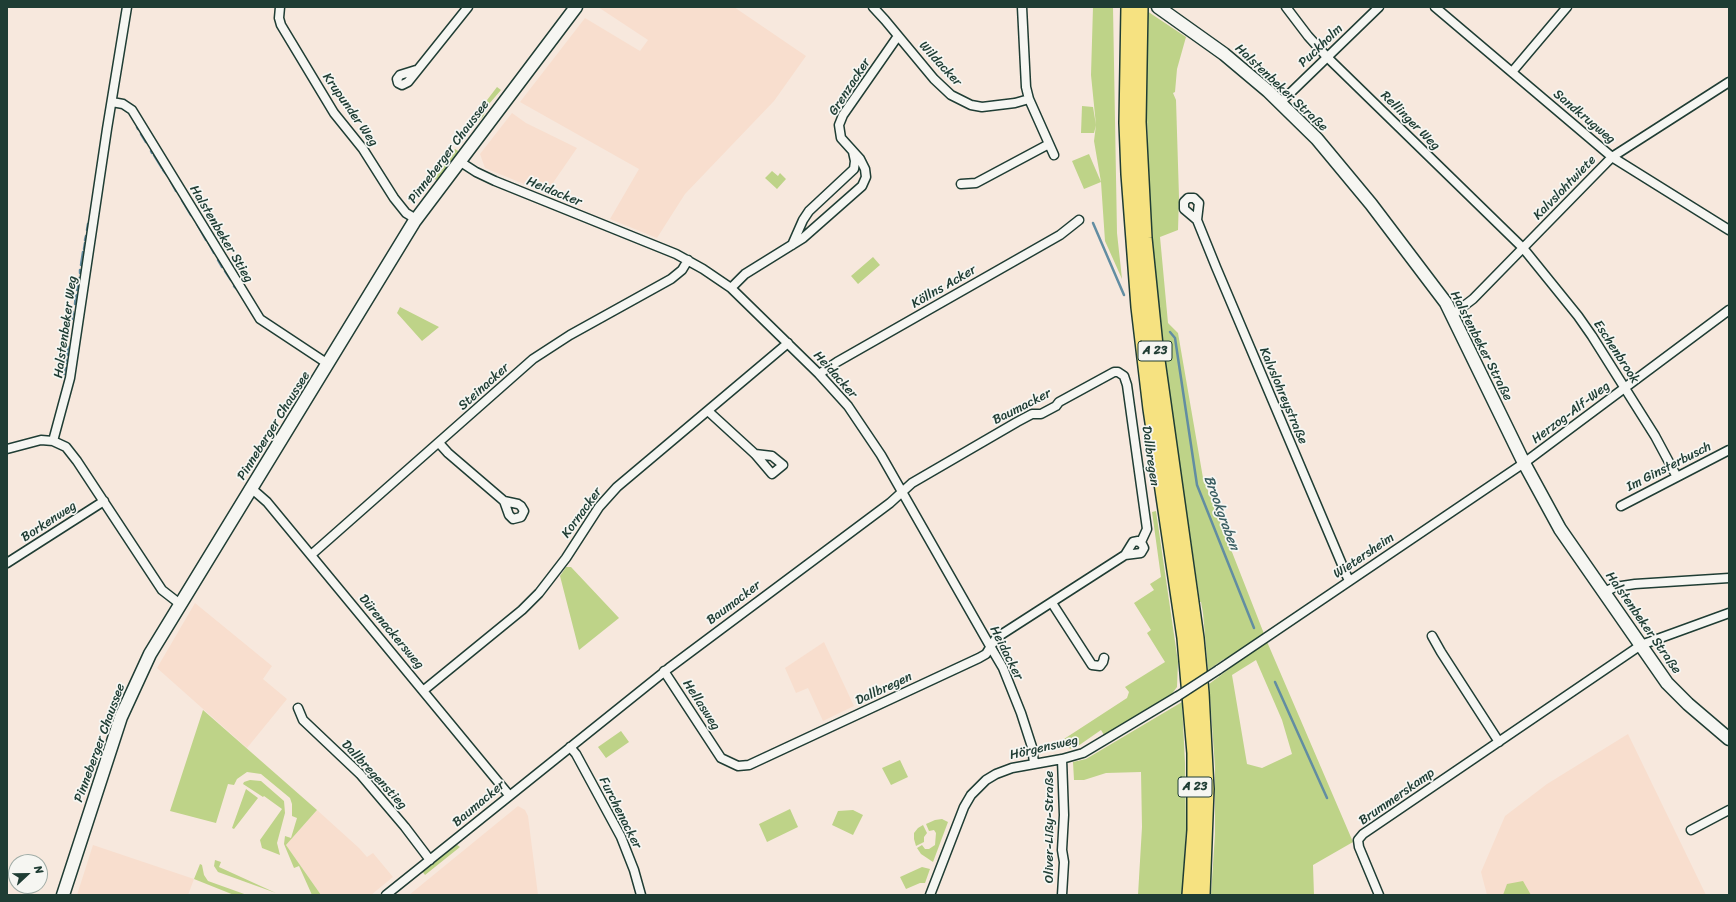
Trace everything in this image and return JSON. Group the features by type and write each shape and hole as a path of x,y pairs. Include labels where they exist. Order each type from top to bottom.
{"highway":[{"name":"A 23","path":"1129,7 1128,130 1132,233 1151,409 1185,638 1195,753 1195,830 1199,894"},
{"name":"A 23","path":"1140,7 1138,122 1147,269 1160,385 1196,638 1202,708 1206,788 1199,894"}],"main road":[{"name":"Pinneberger Chaussee","path":"62,895 124,711 150,654 416,219 576,7"},
{"name":"Halstenbeker Straße","path":"1162,9 1224,54 1280,103 1317,139 1364,196 1446,303 1524,463 1560,529 1660,674 1674,691 1729,739"}],"street":[{"name":"Halstenbeker Weg","path":"53,441 70,378 127,7"},
{"name":"Krupunder Weg","path":"280,7 279,18 281,25 334,113 363,149 394,198 406,213 416,219"},
{"path":"416,70 468,7"},
{"name":"Wildacker","path":"873,7 942,87 961,101 982,107 1015,103 1029,99"},
{"path":"1022,7 1026,87 1029,99 1054,155"},
{"name":"Rellinger Weg","path":"1286,7 1308,36 1327,57 1523,248"},
{"name":"Puckholm","path":"1280,103 1379,7"},
{"name":"Sandkrugweg","path":"1435,7 1612,157 1729,230"},
{"path":"1512,72 1567,7"},
{"name":"Grenzacker","path":"731,288 744,274 803,238 862,186 866,177 865,169 860,159 841,138 839,128 840,121 898,36"},
{"name":"Kalvslohtwiete","path":"1452,314 1473,299 1612,157 1729,82"},
{"name":"Halstenbeker Stieg","path":"112,102 123,104 132,110 260,319 328,364"},
{"path":"961,184 976,183 1049,144"},
{"path":"792,245 803,220 809,211 852,171 855,166 853,152"},
{"name":"Heidacker","path":"459,161 471,170 495,181 688,260 731,288 819,374 845,403 865,431 902,492 1003,668 1032,747 1034,763"},
{"name":"Köllns Acker","path":"819,374 833,364 1060,235 1079,220"},
{"name":"Kalvslohreystraße","path":"1197,220 1233,310 1349,581"},
{"name":"Eschenbrook","path":"1523,248 1578,316 1625,387 1655,436 1677,477"},
{"name":"Steinacker","path":"311,555 533,359 570,335 671,279 682,270 688,260"},
{"name":"Herzog-Alf-Weg","path":"1524,463 1729,310"},
{"name":"Kornacker","path":"424,690 522,610 553,575 585,526 606,498 788,343"},
{"name":"Baumacker","path":"386,895 664,671 890,503 912,483 1032,414 1041,414 1056,406 1059,402 1114,372 1121,374"},
{"name":"Dallbregen","path":"1121,374 1124,376 1127,386 1146,511 1147,529 1141,542"},
{"path":"708,411 755,454"},
{"path":"7,449 36,441 53,441 60,443 72,453 162,590 180,604"},
{"path":"439,443 448,453 504,501"},
{"name":"Im Ginsterbusch","path":"1621,506 1729,450"},
{"name":"Wietersheim","path":"1218,670 1524,463"},
{"name":"Dürenackersweg","path":"252,488 267,502 510,795"},
{"name":"Borkenweg","path":"7,563 104,501"},
{"name":"Dallbregen","path":"1125,555 1132,543 1135,541 1141,542"},
{"name":"Dallbregen","path":"716,753 732,765 749,765 979,658 986,654 996,638 1125,555 1141,553 1144,548 1141,542"},
{"path":"1604,592 1615,587 1635,584 1729,578"},
{"path":"1052,603 1092,665 1100,666 1104,658"},
{"name":"Brummerskamp","path":"1379,895 1359,848 1358,840 1363,834 1640,645 1729,613"},
{"path":"1432,636 1499,742"},
{"name":"Hörgensweg","path":"930,895 959,817 977,787 996,774 1012,768 1062,759 1090,749 1218,670"},
{"name":"Hellasweg","path":"664,671 716,753"},
{"name":"Dallbregenstieg","path":"298,708 303,720 360,774 406,827 430,860"},
{"name":"Furchenacker","path":"570,747 580,761 621,837 634,870 641,895"},
{"name":"Oliver-Lißy-Straße","path":"1062,759 1064,815 1062,850 1064,862 1062,895"},
{"path":"1692,830 1729,810"}],"shaded area":[{"path":"598,7 734,7 806,56 774,101 685,194 657,238 610,219 639,169 520,102 585,18 640,51 648,40"},
{"path":"512,113 526,123 577,148 546,193 485,168 480,154"},
{"path":"195,603 272,666 263,679 287,699 247,748 157,668"},
{"path":"824,642 854,706 823,721 808,688 796,693 785,668"},
{"path":"1628,734 1706,895 1487,895 1481,872 1505,816 1547,784"},
{"path":"518,806 525,810 528,816 538,895 409,895"},
{"path":"317,810 367,857 373,853 393,877 371,895 321,895 286,845"},
{"path":"93,845 194,879 188,895 77,895"}],"green space":[{"path":"1093,7 1113,7 1117,233 1122,279 1105,241 1101,182 1094,141 1096,125 1091,75"},
{"path":"1147,11 1186,37 1177,69 1175,92 1173,93 1176,100 1179,197 1178,230 1160,237 1168,323 1178,333 1203,478 1268,644 1353,842 1313,865 1314,895 1211,895 1215,834 1215,767 1209,684 1229,669 1234,662 1232,658 1224,659 1208,670 1203,613 1200,602 1160,331 1149,191 1146,82","holes":["1256,660 1282,720 1292,754 1262,768 1247,764 1232,675"]},
{"path":"497,87 501,90 489,104 483,117 475,124 471,121"},
{"path":"1082,106 1093,107 1096,125 1094,133 1081,133"},
{"path":"455,149 460,152 438,181 433,178"},
{"path":"1089,154 1101,182 1084,189 1072,161"},
{"path":"772,171 778,176 780,173 786,179 777,189 765,178"},
{"path":"873,257 880,265 858,284 851,276"},
{"path":"400,307 439,327 422,341 397,313"},
{"path":"1156,511 1178,662 1177,687 1171,695 1104,735 1101,730 1078,746 1070,749 1064,739 1127,698 1129,692 1125,687 1165,662 1147,633 1151,630 1134,603 1154,590 1150,584 1161,577 1152,512"},
{"path":"566,567 571,567 619,618 579,650 560,576"},
{"path":"1182,702 1186,830 1182,895 1138,895 1142,827 1141,772 1106,773 1084,780 1074,780 1073,762 1086,759"},
{"path":"203,710 317,810 286,845 321,895 312,895 299,866 294,868 284,844 285,836 291,838 297,818 292,816 292,804 290,798 261,774 247,772 237,779 234,785 228,784 216,823 170,811"},
{"path":"621,731 629,742 606,758 598,747"},
{"path":"900,760 908,777 891,785 882,768"},
{"path":"250,780 261,781 284,801 285,813 277,843 280,855 262,848 260,840 282,809 264,796 263,797 243,784 244,782"},
{"path":"246,789 258,798 234,829 232,828"},
{"path":"790,809 798,827 767,842 759,824"},
{"path":"853,810 863,815 853,835 832,825 838,811"},
{"path":"942,819 948,822 933,862 921,854 917,848 922,845 925,849 929,849 935,845 936,833 934,830 929,831 926,824"},
{"path":"923,825 927,833 924,837 924,842 916,846 914,833"},
{"path":"456,844 460,847 425,875 422,871"},
{"path":"215,860 221,862 219,867 276,893 218,872 214,866"},
{"path":"200,864 202,865 204,875 208,881 247,895 234,895 194,879"},
{"path":"922,867 930,869 925,883 920,883 906,889 900,877"},
{"path":"1523,881 1531,895 1503,895 1507,884"}],"waterway":[{"path":"141,134 146,142"},
{"path":"154,155 162,168"},
{"path":"163,170 167,175"},
{"path":"170,180 176,191"},
{"path":"182,200 191,215"},
{"name":"Brookgraben","path":"1093,223 1124,295"},
{"path":"87,230 88,224"},
{"path":"197,224 206,240"},
{"path":"85,240 86,236"},
{"path":"208,242 214,253"},
{"path":"84,249 85,243"},
{"path":"81,265 83,252"},
{"path":"218,260 222,267"},
{"path":"225,271 231,280"},
{"path":"77,290 79,278"},
{"path":"75,304 76,295"},
{"path":"72,319 73,312"},
{"name":"Brookgraben","path":"1170,332 1175,338 1197,485 1254,628"},
{"path":"67,355 68,347"},
{"path":"64,374 65,368"},
{"name":"Brookgraben","path":"1275,682 1327,798"}]}
